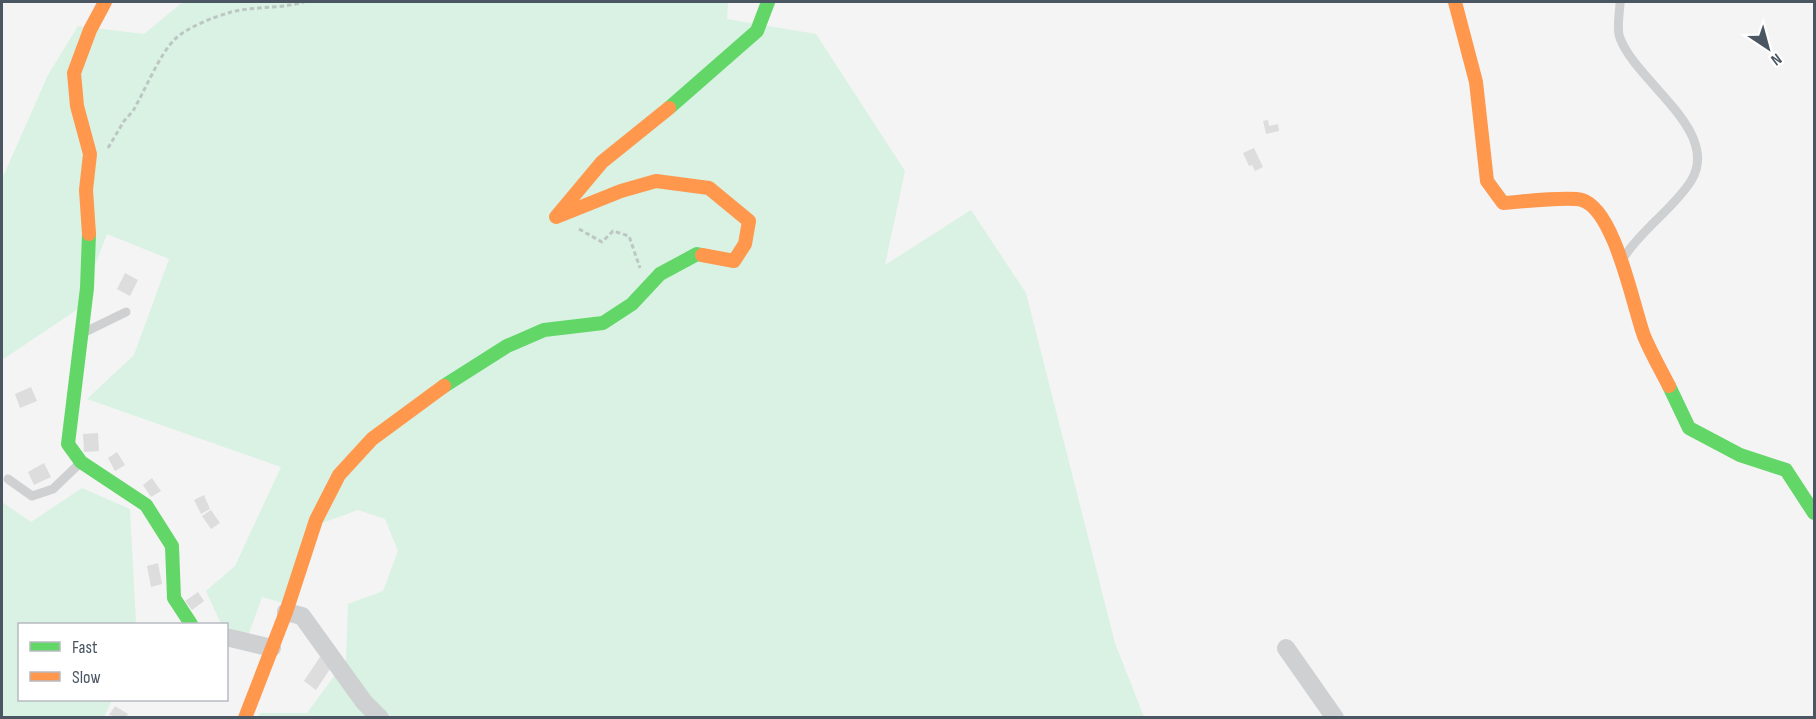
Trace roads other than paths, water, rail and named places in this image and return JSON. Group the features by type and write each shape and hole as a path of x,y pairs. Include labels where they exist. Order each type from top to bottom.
{"street":[{"path":"105,2 90,30 74,73 77,106 90,154 90,175 86,190 89,235 87,288 71,406 69,444 81,462 146,505 172,546 174,598 190,623"},
{"path":"245,717 286,612 316,520 339,475 372,439 428,396 507,346 544,330 603,323 632,304 660,274 697,254 734,261 745,244 749,221 709,188 656,181 621,191 556,217 602,162 702,81 757,31 768,2"},
{"path":"1455,2 1476,82 1486,181 1500,206 1581,200 1593,207 1603,220 1621,261 1644,338 1689,428 1740,455 1786,470 1815,513"},
{"path":"286,612 302,616 364,702 380,717"},
{"path":"228,637 272,648"},
{"path":"1286,648 1335,717"}],"lane":[{"path":"1620,2 1620,37 1646,76 1690,130 1697,147 1698,163 1690,181 1631,246 1621,261"},
{"path":"81,334 126,312"},
{"path":"8,479 32,496 53,489 81,462"}]}
